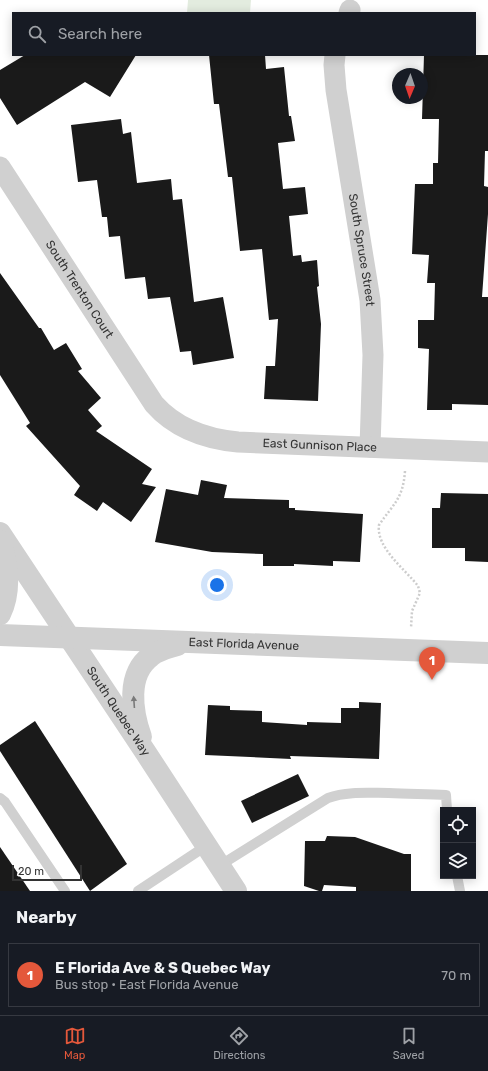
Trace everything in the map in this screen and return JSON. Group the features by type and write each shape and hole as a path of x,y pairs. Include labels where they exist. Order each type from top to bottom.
{"street":[{"name":"South Spruce Street","path":"335,56 334,69 336,90 371,308 373,355 370,447"},
{"name":"South Trenton Court","path":"0,167 144,390 160,411"},
{"name":"East Gunnison Place","path":"160,411 193,433 224,441 488,452"},
{"name":"South Quebec Way","path":"0,533 236,891"},
{"path":"0,540 6,569 7,584 4,606 0,614"},
{"name":"East Florida Avenue","path":"0,635 488,653"},
{"path":"146,753 139,733 134,704 133,691 138,671 151,655 183,642"}],"lane":[{"path":"220,866 328,798 336,795 368,793 446,795 447,807"},
{"path":"0,798 5,802 65,891"},
{"path":"138,891 206,846"},
{"path":"458,879 460,891"}],"path":[{"path":"407,448 403,489 396,502 379,525 378,531 382,542 388,551 418,586 420,593 412,611 410,650"}],"shaded area":[{"path":"188,0 251,0 250,12 187,12"}],"building":[{"path":"488,55 488,151 485,151 484,186 488,187 488,214 482,297 488,297 488,405 452,404 452,410 427,410 429,349 418,348 418,320 434,320 435,283 427,283 429,255 412,254 415,184 433,184 433,163 438,163 439,119 422,119 422,104 428,104 428,68 424,68 424,56"},
{"path":"23,56 135,56 110,97 85,82 17,125 0,98 0,70"},
{"path":"209,56 265,56 266,69 284,67 289,116 291,116 295,141 278,143 283,189 305,187 308,214 289,216 293,256 301,255 302,262 317,260 319,286 317,287 321,324 318,401 264,399 266,366 275,366 278,319 269,320 262,249 240,251 232,177 228,177 219,104 214,104"},
{"path":"121,119 123,134 131,132 137,183 171,179 173,200 182,199 194,302 223,297 234,358 193,365 191,351 180,352 170,297 148,299 145,277 125,279 120,236 109,237 107,217 102,217 97,180 78,182 71,125"},
{"path":"0,273 39,328 41,328 54,350 66,343 82,369 78,371 101,398 88,410 102,426 96,431 152,469 142,484 156,487 131,522 103,502 97,511 74,495 80,486 26,426 30,423 0,375"},
{"path":"201,480 227,485 224,498 289,500 289,508 295,508 295,510 363,514 360,562 333,561 333,566 294,564 294,566 263,566 263,554 212,552 155,542 166,489 198,495"},
{"path":"441,493 488,494 488,562 465,561 465,548 432,548 432,508 440,508"},
{"path":"359,702 381,703 379,759 290,756 291,759 205,755 208,705 230,706 230,710 262,711 262,722 307,725 307,722 341,723 341,708 359,708"},
{"path":"35,721 127,864 90,891 0,751 0,745"},
{"path":"298,774 309,796 252,823 241,801"},
{"path":"327,836 355,837 404,854 411,854 411,891 356,891 356,887 324,885 322,891 319,891 304,886 305,841 325,841"},
{"path":"0,847 30,891 0,891"}],"place":[{"name":"E Florida Ave & S Quebec Way","path":"432,680"}]}
